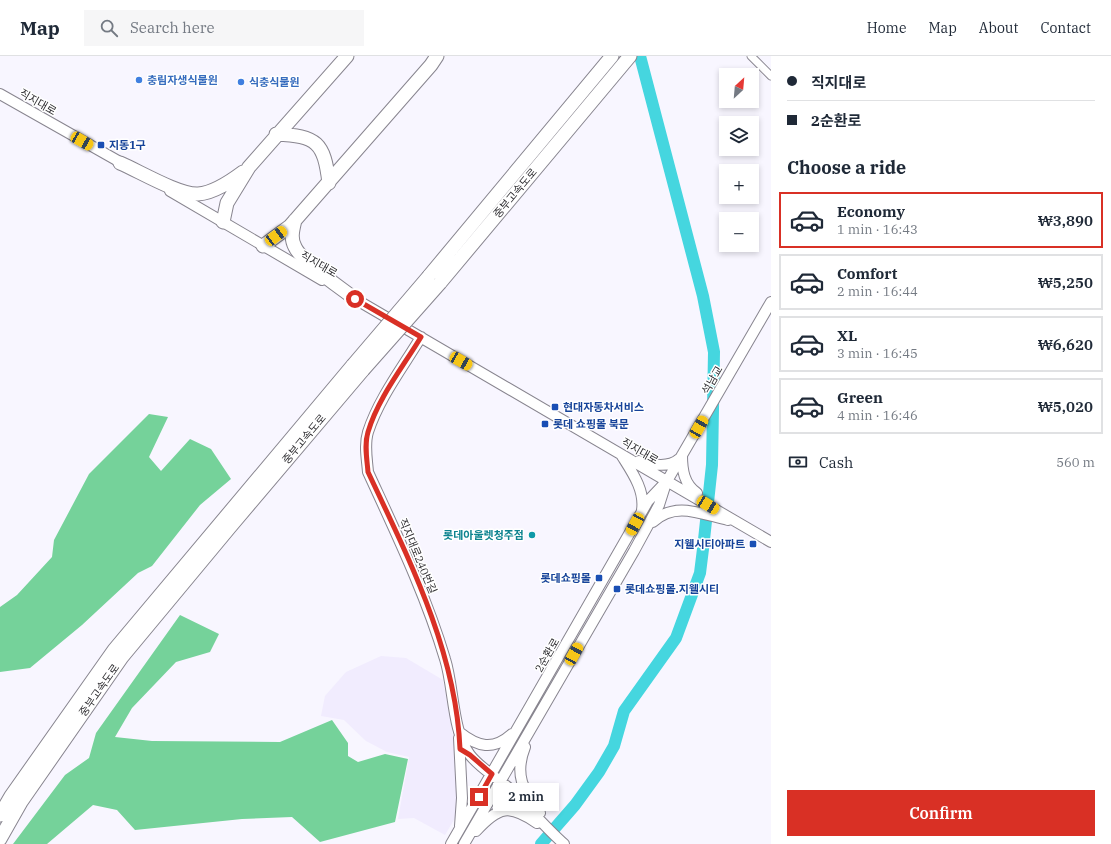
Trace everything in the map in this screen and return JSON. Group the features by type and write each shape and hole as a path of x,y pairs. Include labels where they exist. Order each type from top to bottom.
{"highway":[{"path":"223,222 227,203 249,167 276,134 347,56"},
{"path":"426,70 427,56"},
{"path":"264,246 295,220 329,183 437,56"},
{"name":"중부고속도로","path":"601,79 612,56"},
{"name":"중부고속도로","path":"0,815 11,796 114,650 435,280 601,79 630,56"},
{"path":"276,134 300,135 318,144 326,161 329,183"},
{"path":"120,163 181,191 198,194 218,187 236,177 249,167"},
{"path":"295,220 292,239 295,248 307,261 355,299"},
{"name":"중부고속도로","path":"0,839 21,802 122,656 230,526 358,367"}],"main road":[{"name":"직지대로","path":"0,94 667,481 690,491 732,519"},
{"name":"석남교","path":"683,454 771,302"},
{"name":"직지대로240번길","path":"421,337 388,391 368,433 366,450 368,472 428,610 445,658 451,681 459,732 470,755 530,809"},
{"path":"621,454 643,462 662,464 673,463 683,454"},
{"path":"621,454 640,489 643,498 642,511"},
{"path":"683,454 685,478 690,491"},
{"name":"2순환로","path":"464,844 545,707 647,528 659,505 667,481 683,454"},
{"name":"2순환로","path":"452,844 642,511 648,501 667,481"},
{"path":"647,528 659,517 669,511 681,509 732,519 771,542"},
{"path":"545,707 525,748 520,768 521,782 530,809 562,843"},
{"path":"459,732 478,744 496,745 505,740 519,727"},
{"path":"459,732 462,798 460,830"},
{"path":"460,749 470,755"},
{"path":"464,844 496,812 510,809 530,809 562,843"}],"street":[{"path":"751,56 771,76"}],"shaded area":[{"path":"381,656 406,658 443,680 455,747 458,813 445,835 414,818 398,819 409,757 387,752 366,741 344,720 321,716 325,696 346,672"}],"green space":[{"path":"149,414 168,417 149,457 161,471 190,439 211,449 231,479 200,505 152,566 138,573 82,625 30,668 0,672 0,607 17,595 52,557 54,540 89,474"},
{"path":"180,615 219,634 210,652 176,662 132,708 115,737 152,741 280,742 332,720 348,743 348,756 358,762 385,754 408,759 395,822 320,842 292,817 242,819 135,830 117,810 93,805 47,844 13,844 65,775 89,758 96,733"}],"waterway":[{"path":"541,844 575,805 599,772 614,746 624,711 676,638 700,573 712,465 714,352 703,296 640,56"}],"place":[{"name":"충림자생식물원","path":"139,80"},
{"name":"식충식물원","path":"241,82"},
{"name":"지동1구","path":"101,145"},
{"name":"현대자동차서비스","path":"555,407"},
{"name":"롯데 쇼핑몰 북문","path":"545,424"},
{"name":"롯데아울렛청주점","path":"532,535"},
{"name":"지웰시티아파트","path":"753,544"},
{"name":"롯데쇼핑몰","path":"599,578"},
{"name":"롯데쇼핑몰.지웰시티","path":"617,589"}],"route":[{"path":"355,299 421,337 375,415 368,433 366,450 368,472 428,610 445,658 456,710 460,749 470,755 482,767 492,774 479,797"}]}
